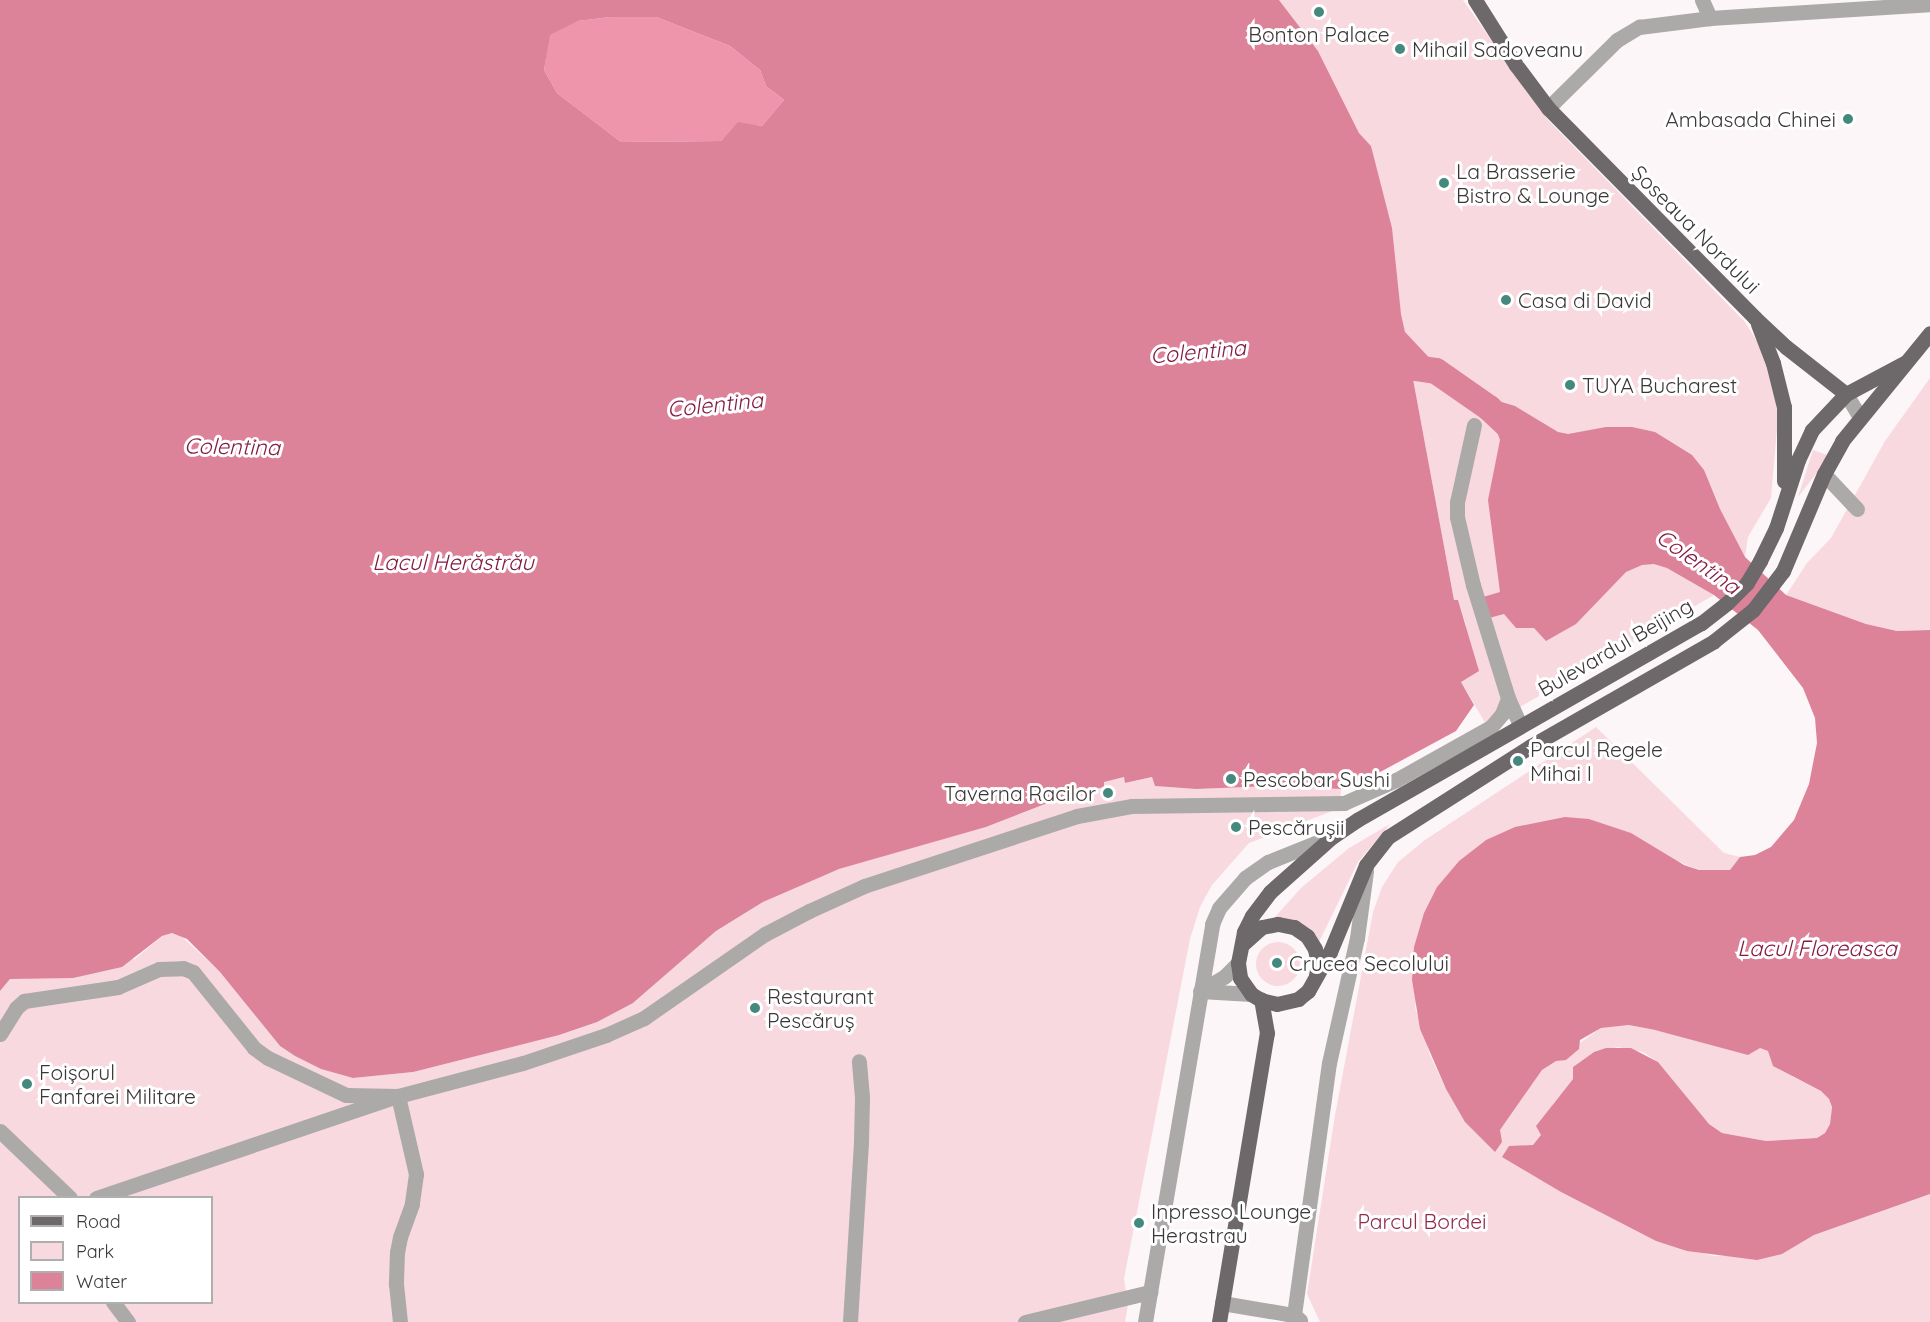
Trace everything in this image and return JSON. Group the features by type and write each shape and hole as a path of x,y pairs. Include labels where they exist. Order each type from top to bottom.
{"main road":[{"name":"Șoseaua Nordului","path":"1475,0 1516,65 1548,108 1755,318 1846,394"},
{"name":"Șoseaua Nordului","path":"1755,318 1773,363 1784,406 1786,465 1781,513"},
{"path":"1904,363 1930,333"},
{"name":"Bulevardul Beijing","path":"1267,1033 1256,997 1240,978 1239,956 1244,932 1260,903 1333,836 1520,725 1701,623 1737,593 1760,561 1781,513 1806,440 1820,419 1846,394 1904,363"},
{"name":"Bulevardul Beijing","path":"1219,1322 1267,1033 1286,1003 1303,995 1314,980 1330,952 1366,865 1382,843 1413,820 1531,746 1714,641 1753,610 1783,571 1824,474 1860,417 1899,374 1904,363"},
{"path":"1239,956 1249,936 1262,927 1278,924 1293,927 1306,936 1315,949 1318,965 1314,980"},
{"path":"1256,997 1277,1004 1286,1003"}],"street":[{"path":"1702,0 1710,18"},
{"path":"1548,108 1617,40 1627,33 1655,24 1710,18 1930,4"},
{"name":"Șoseaua Nordului","path":"1846,394 1860,417"},
{"path":"1474,425 1464,463 1457,510 1460,536 1508,698 1520,725"},
{"path":"1824,474 1857,509"},
{"path":"99,1196 398,1096 523,1063 606,1035 644,1018 765,934 809,911 864,886 1077,816 1132,806 1344,803 1396,780 1491,727 1502,714 1508,698"},
{"path":"1145,1322 1212,924 1231,892 1245,878 1268,862 1333,836"},
{"path":"1222,1303 1296,1320 1329,1063 1358,938 1366,865"},
{"path":"1200,991 1225,976 1239,956"},
{"path":"0,1034 16,1008 24,1001 117,987 167,967 183,968 193,972 254,1048 268,1058 346,1095 398,1096"},
{"path":"1200,991 1256,997"},
{"path":"850,1322 861,1142 860,1061"},
{"path":"398,1096 416,1174 412,1204 402,1230 398,1252 396,1284 400,1322"},
{"path":"0,1131 69,1196"},
{"path":"1025,1322 1150,1292"},
{"path":"114,1304 128,1322"}],"green space":[{"path":"1279,0 1463,0 1548,120 1745,322 1761,348 1774,389 1778,418 1771,498 1748,537 1745,557 1730,578 1714,595 1487,726 1461,682 1464,627 1466,625 1458,600 1454,600 1413,379 1419,372 1420,349 1405,333 1371,146 1359,133 1318,51"},
{"path":"1930,378 1930,630 1897,631 1866,624 1786,595 1807,563 1831,538 1885,441"},
{"path":"1813,450 1830,456 1798,497"},
{"name":"Parcul Bordei","path":"1596,727 1724,853 1740,857 1730,870 1699,870 1667,857 1630,833 1589,819 1486,840 1459,861 1437,887 1415,1007 1430,1055 1446,1089 1500,1130 1542,1070 1601,1028 1629,1025 1679,1035 1721,1047 1760,1048 1769,1051 1793,1077 1821,1091 1829,1099 1832,1107 1830,1124 1825,1133 1817,1138 1766,1141 1722,1133 1709,1124 1658,1062 1643,1052 1618,1047 1594,1052 1573,1067 1573,1079 1553,1104 1541,1135 1533,1146 1509,1147 1561,1192 1656,1241 1714,1256 1782,1254 1814,1235 1930,1194 1930,1322 1320,1322 1307,1294 1335,1115 1373,912 1382,887 1398,862 1425,840"},
{"path":"1124,777 1126,783 1152,777 1155,786 1196,789 1274,786 1341,789 1340,808 1249,843 1212,885 1200,907 1190,939 1124,1279 1128,1305 1125,1322 0,1322 0,991 10,979 31,978 135,959 162,936 171,933 180,935 220,972 280,1046 295,1056 321,1069 353,1078 413,1072 633,1003 716,931 763,902 800,884 839,869 986,827 1045,804 1086,794 1086,791 1103,782"},
{"path":"1390,824 1358,862 1319,942 1302,923 1275,917 1301,888 1349,848"},
{"path":"1278,942 1294,948 1300,964 1294,980 1278,986 1262,980 1256,964 1262,948"}],"shaded area":[{"path":"610,17 656,17 730,46 760,70 766,86 784,100 762,126 738,123 721,141 621,142 557,93 544,70 549,35 577,21"}],"water":[{"name":"Lacul Herăstrău","path":"0,0 1279,0 1318,51 1359,133 1371,146 1392,228 1405,332 1437,366 1433,375 1419,372 1413,379 1454,600 1458,600 1479,671 1461,682 1474,705 1456,731 1358,784 1341,789 1274,786 1196,789 1155,786 1152,777 1125,783 1124,777 1104,782 1104,787 1086,791 1086,794 1045,804 986,827 839,869 763,902 716,931 633,1003 597,1022 559,1035 413,1072 353,1078 321,1069 295,1056 280,1046 220,972 187,939 172,933 162,936 122,967 73,978 10,979 0,991","holes":["610,17 656,17 730,46 760,70 766,86 784,100 762,126 738,122 721,141 621,142 557,93 544,70 550,35 578,21"]},
{"name":"Lacul Floreasca","path":"1495,400 1515,406 1558,432 1568,434 1606,427 1632,427 1655,432 1692,455 1704,470 1720,509 1745,557 1786,595 1866,624 1897,631 1930,630 1930,1194 1814,1235 1782,1254 1757,1260 1687,1251 1656,1241 1561,1192 1502,1157 1509,1146 1533,1145 1541,1135 1536,1126 1573,1079 1573,1067 1594,1052 1606,1048 1631,1048 1658,1062 1709,1124 1722,1133 1766,1141 1817,1138 1825,1133 1830,1124 1832,1107 1829,1099 1821,1091 1773,1066 1768,1051 1760,1048 1748,1055 1629,1025 1601,1028 1580,1040 1579,1049 1566,1060 1556,1061 1542,1070 1500,1130 1502,1142 1495,1152 1465,1122 1446,1089 1420,1029 1412,980 1414,947 1424,913 1437,887 1459,861 1486,840 1515,827 1565,817 1589,819 1631,833 1684,865 1699,870 1730,870 1740,857 1755,855 1771,847 1794,820 1809,784 1817,743 1815,718 1803,688 1758,630 1714,595 1667,568 1654,564 1642,565 1626,572 1576,624 1546,641 1534,628 1516,628 1504,614 1489,618 1483,597 1500,592 1488,500 1500,440 1494,423 1486,413"}],"waterway":[{"path":"1401,366 1436,371 1489,408 1514,431"}],"place":[{"name":"Bonton Palace","path":"1319,12"},
{"name":"Mihail Sadoveanu","path":"1400,49"},
{"name":"Ambasada Chinei","path":"1848,119"},
{"name":"La Brasserie Bistro & Lounge","path":"1444,183"},
{"name":"Casa di David","path":"1506,300"},
{"name":"TUYA Bucharest","path":"1570,385"},
{"name":"Parcul Regele Mihai I","path":"1518,761"},
{"name":"Pescobar Sushi","path":"1231,779"},
{"name":"Taverna Racilor","path":"1108,793"},
{"name":"Pescărușii","path":"1236,827"},
{"name":"Crucea Secolului","path":"1277,963"},
{"name":"Restaurant Pescăruș","path":"755,1008"},
{"name":"Foișorul Fanfarei Militare","path":"27,1084"},
{"name":"Inpresso Lounge Herastrau","path":"1139,1223"}],"water label":[{"name":"Colentina","path":"1198,352"},
{"name":"Colentina","path":"715,405"},
{"name":"Colentina","path":"232,447"},
{"name":"Colentina","path":"1698,562"}]}
